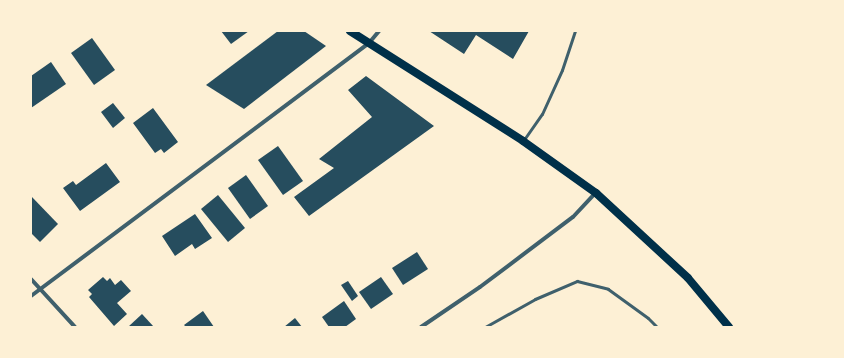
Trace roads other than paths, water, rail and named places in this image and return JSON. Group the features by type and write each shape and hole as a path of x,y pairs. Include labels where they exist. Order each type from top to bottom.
{"main road":[{"path":"350,31 524,141 596,193 688,278 729,327"}],"street":[{"path":"31,296 370,43 379,31"},
{"path":"421,327 480,287 567,221 596,193"},
{"path":"31,279 75,327"}],"lane":[{"path":"524,141 542,114 562,70 574,31"},
{"path":"485,327 535,299 577,281 608,289 648,318 657,327"}]}
